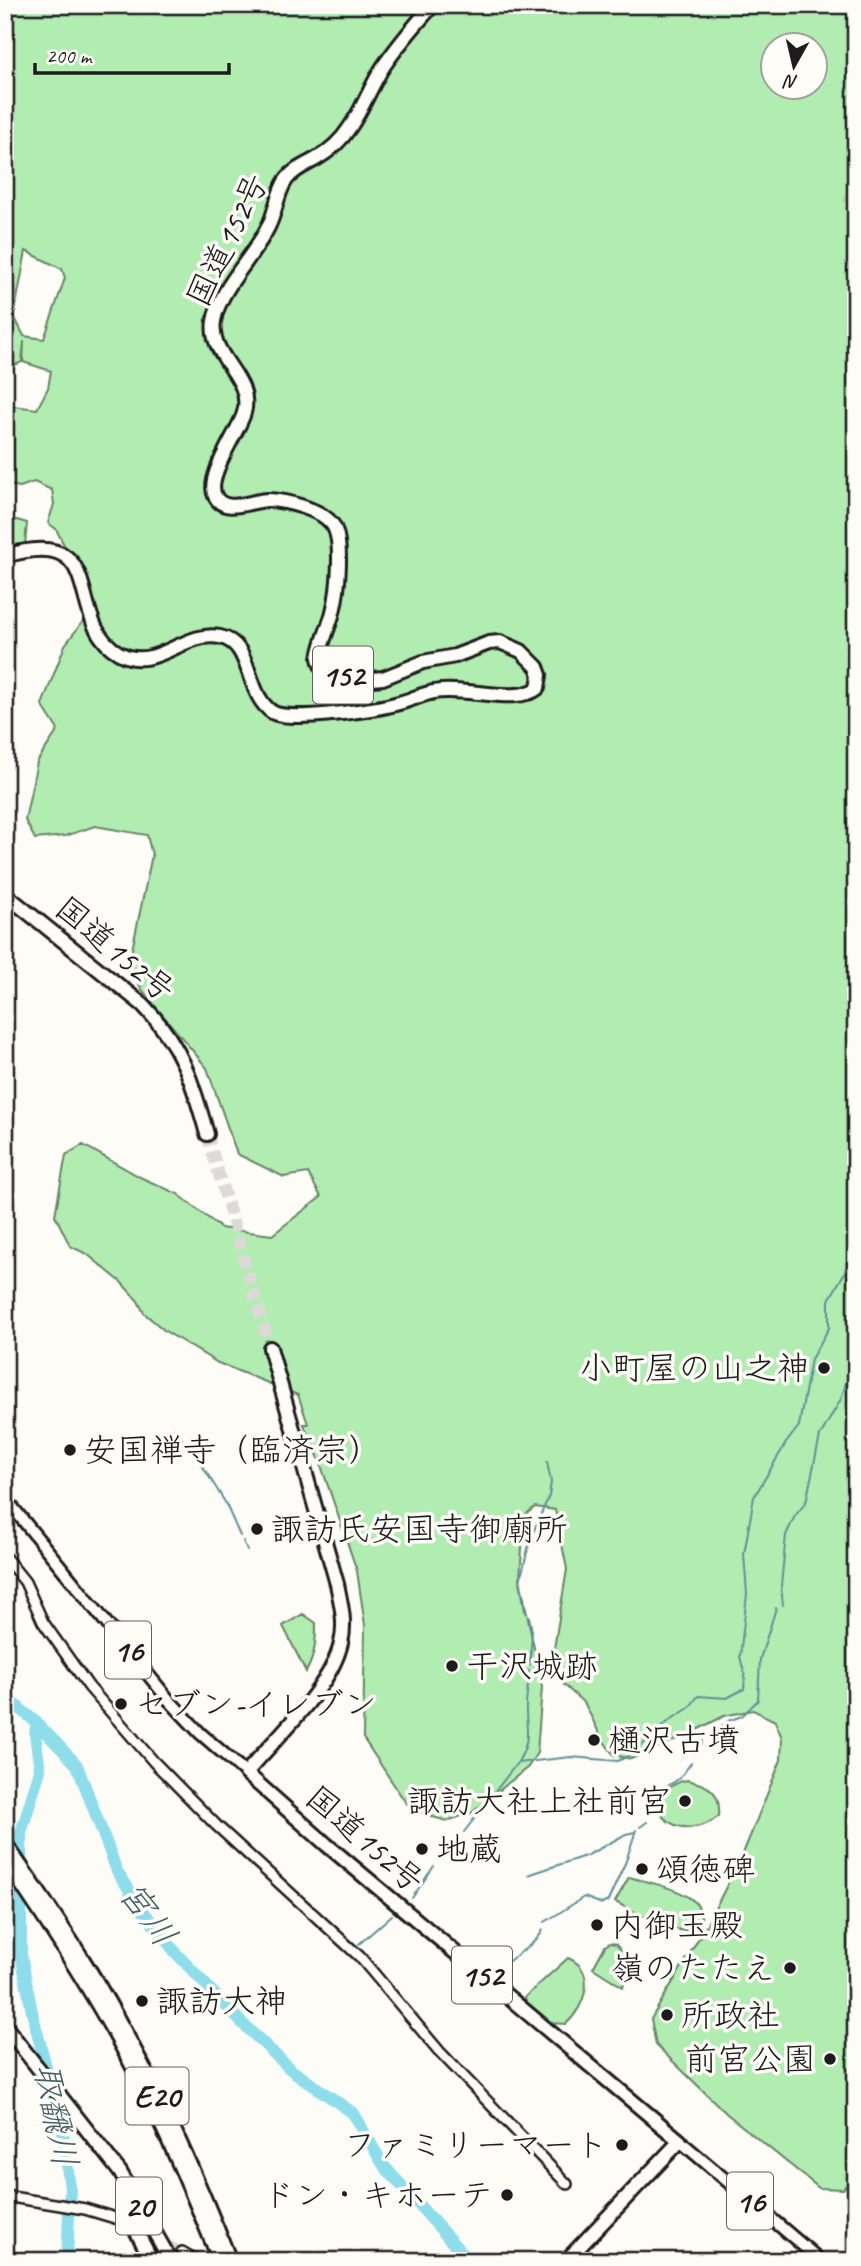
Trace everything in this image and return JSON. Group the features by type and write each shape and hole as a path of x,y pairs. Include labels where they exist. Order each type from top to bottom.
{"highway":[{"name":"国道152号","path":"5,556 44,548 61,553 76,570 98,630 119,652 133,658 162,655 190,640 204,637 221,637 232,642 240,651 251,685 271,711 278,715 302,716 357,711 449,690 514,696 527,695 538,688 540,675 530,658 512,646 500,642 424,662 383,678 344,675 325,670 319,658 336,599 338,548 334,525 319,514 270,499 233,506 224,505 216,499 213,492 221,461 244,413 245,400 242,385 222,355 214,332 214,320 221,302 270,224 286,180 296,170 333,148 343,137 382,68 433,5"},
{"name":"国道152号","path":"5,894 143,1005 162,1025 184,1063 207,1134"},
{"path":"247,1773 328,1675 338,1653 343,1628 343,1611 337,1584 271,1348"},
{"name":"国道152号","path":"247,1773 327,1845 680,2141"},
{"name":"E20","path":"5,1843 110,2006 146,2073 230,2261"},
{"name":"E20","path":"5,1860 68,1944 138,2077 220,2261"},
{"name":"20","path":"5,2026 103,2154 170,2261"},
{"name":"20","path":"5,2034 120,2172 170,2261"},
{"path":"566,2261 680,2141"},
{"name":"20","path":"120,2172 126,2174 180,2256"},
{"name":"20","path":"135,2205 129,2217 152,2261"}],"main road":[{"name":"16","path":"5,1498 168,1699 200,1734 247,1773"},
{"name":"16","path":"680,2141 821,2261"}],"street":[{"path":"5,1558 25,1582 43,1622 89,1687 154,1762 216,1825 360,1957 439,2051 567,2184"},
{"path":"5,2196 85,2209 125,2221"},
{"path":"180,2256 198,2261"}],"green space":[{"path":"5,5 856,5 856,2174 843,2189 819,2188 727,2114 656,2045 651,2019 706,1926 742,1856 781,1760 782,1738 775,1721 753,1710 724,1716 631,1759 614,1755 602,1739 585,1704 560,1681 553,1655 567,1569 555,1510 535,1507 524,1516 520,1579 542,1687 537,1753 528,1767 473,1812 447,1821 426,1815 406,1803 363,1738 365,1625 357,1571 311,1436 308,1436 304,1424 308,1424 298,1395 218,1363 165,1331 144,1313 138,1301 121,1282 87,1254 70,1246 55,1215 66,1155 83,1145 142,1178 178,1194 221,1228 272,1235 321,1197 308,1173 284,1177 237,1154 207,1068 142,990 129,964 152,855 147,835 95,826 65,836 35,839 25,820 37,762 58,730 42,705 65,645 96,604 74,555 64,545 56,529 48,523 54,504 52,490 34,482 20,487 8,485 5,498 5,405 37,409 48,388 51,371 23,362 24,341 22,362 5,369","holes":["26,251 62,269 65,278 44,339 24,336 14,316"]},
{"path":"17,520 27,523 25,545 7,549 5,557 5,524"},
{"path":"303,1614 316,1623 314,1648 306,1672 283,1626"},
{"path":"687,1780 702,1784 716,1795 719,1816 713,1821 683,1827 663,1817 662,1803 666,1792 674,1785"},
{"path":"629,1877 667,1887 692,1899 699,1908 701,1919 696,1932 665,1926 615,1902"},
{"path":"616,1944 625,1959 627,1970 623,1987 593,1968 605,1946"},
{"path":"568,1958 583,1971 586,1980 583,1999 566,2024 550,2023 526,2003 525,1997"}],"waterway":[{"path":"464,1832 517,1763 571,1757 618,1761 632,1754 670,1720 689,1708 698,1696 727,1698 744,1689 745,1675 740,1657 747,1594 744,1554 754,1497 799,1426 811,1359 829,1328 829,1300 845,1272 852,1236 856,1189"},
{"path":"783,1605 781,1586 786,1535 795,1516 806,1502 820,1436 841,1399 846,1383 856,1376"},
{"path":"174,1428 191,1452"},
{"path":"198,1459 225,1502 240,1536"},
{"path":"530,1665 532,1631 525,1611 520,1581 531,1537 549,1496 551,1482 547,1462"},
{"path":"243,1541 247,1551"},
{"path":"708,1737 728,1721 742,1716 758,1700 760,1659 776,1608"},
{"path":"518,1762 527,1737 529,1671"},
{"name":"宮川","path":"5,1696 37,1723 77,1765 117,1871 176,1953 290,2069 353,2113 384,2166 469,2261"},
{"name":"取飜川","path":"37,1723 35,1734 40,1770 21,1833 21,1954 32,2012 63,2133 70,2189 67,2261"},
{"path":"696,1753 703,1741"},
{"path":"659,1811 663,1789 680,1778 691,1763"},
{"path":"640,1827 647,1822"},
{"path":"545,1922 584,1897 602,1904 608,1901 636,1830"},
{"path":"528,1875 588,1855 626,1834 635,1832"},
{"path":"444,1855 450,1849"},
{"path":"412,1898 434,1866"},
{"path":"359,1944 392,1915"},
{"path":"508,1988 501,1981 503,1965 531,1944 543,1930"}],"tunnel":[{"path":"207,1134 270,1348"},
{"path":"134,2226 182,2252"}],"place":[{"name":"小町屋の山之神","path":"824,1368"},
{"name":"安国禅寺（臨済宗）","path":"70,1450"},
{"name":"諏訪氏安国寺御廟所","path":"257,1529"},
{"name":"干沢城跡","path":"452,1666"},
{"name":"セブン-イレブン","path":"121,1704"},
{"name":"樋沢古墳","path":"594,1740"},
{"name":"諏訪大社上社前宮","path":"685,1801"},
{"name":"地蔵","path":"422,1849"},
{"name":"頌徳碑","path":"642,1869"},
{"name":"内御玉殿","path":"597,1925"},
{"name":"嶺のたたえ","path":"790,1968"},
{"name":"諏訪大神","path":"142,2001"},
{"name":"所政社","path":"667,2015"},
{"name":"前宮公園","path":"830,2059"},
{"name":"ファミリーマート","path":"622,2145"},
{"name":"ドン・キホーテ","path":"507,2195"}]}
